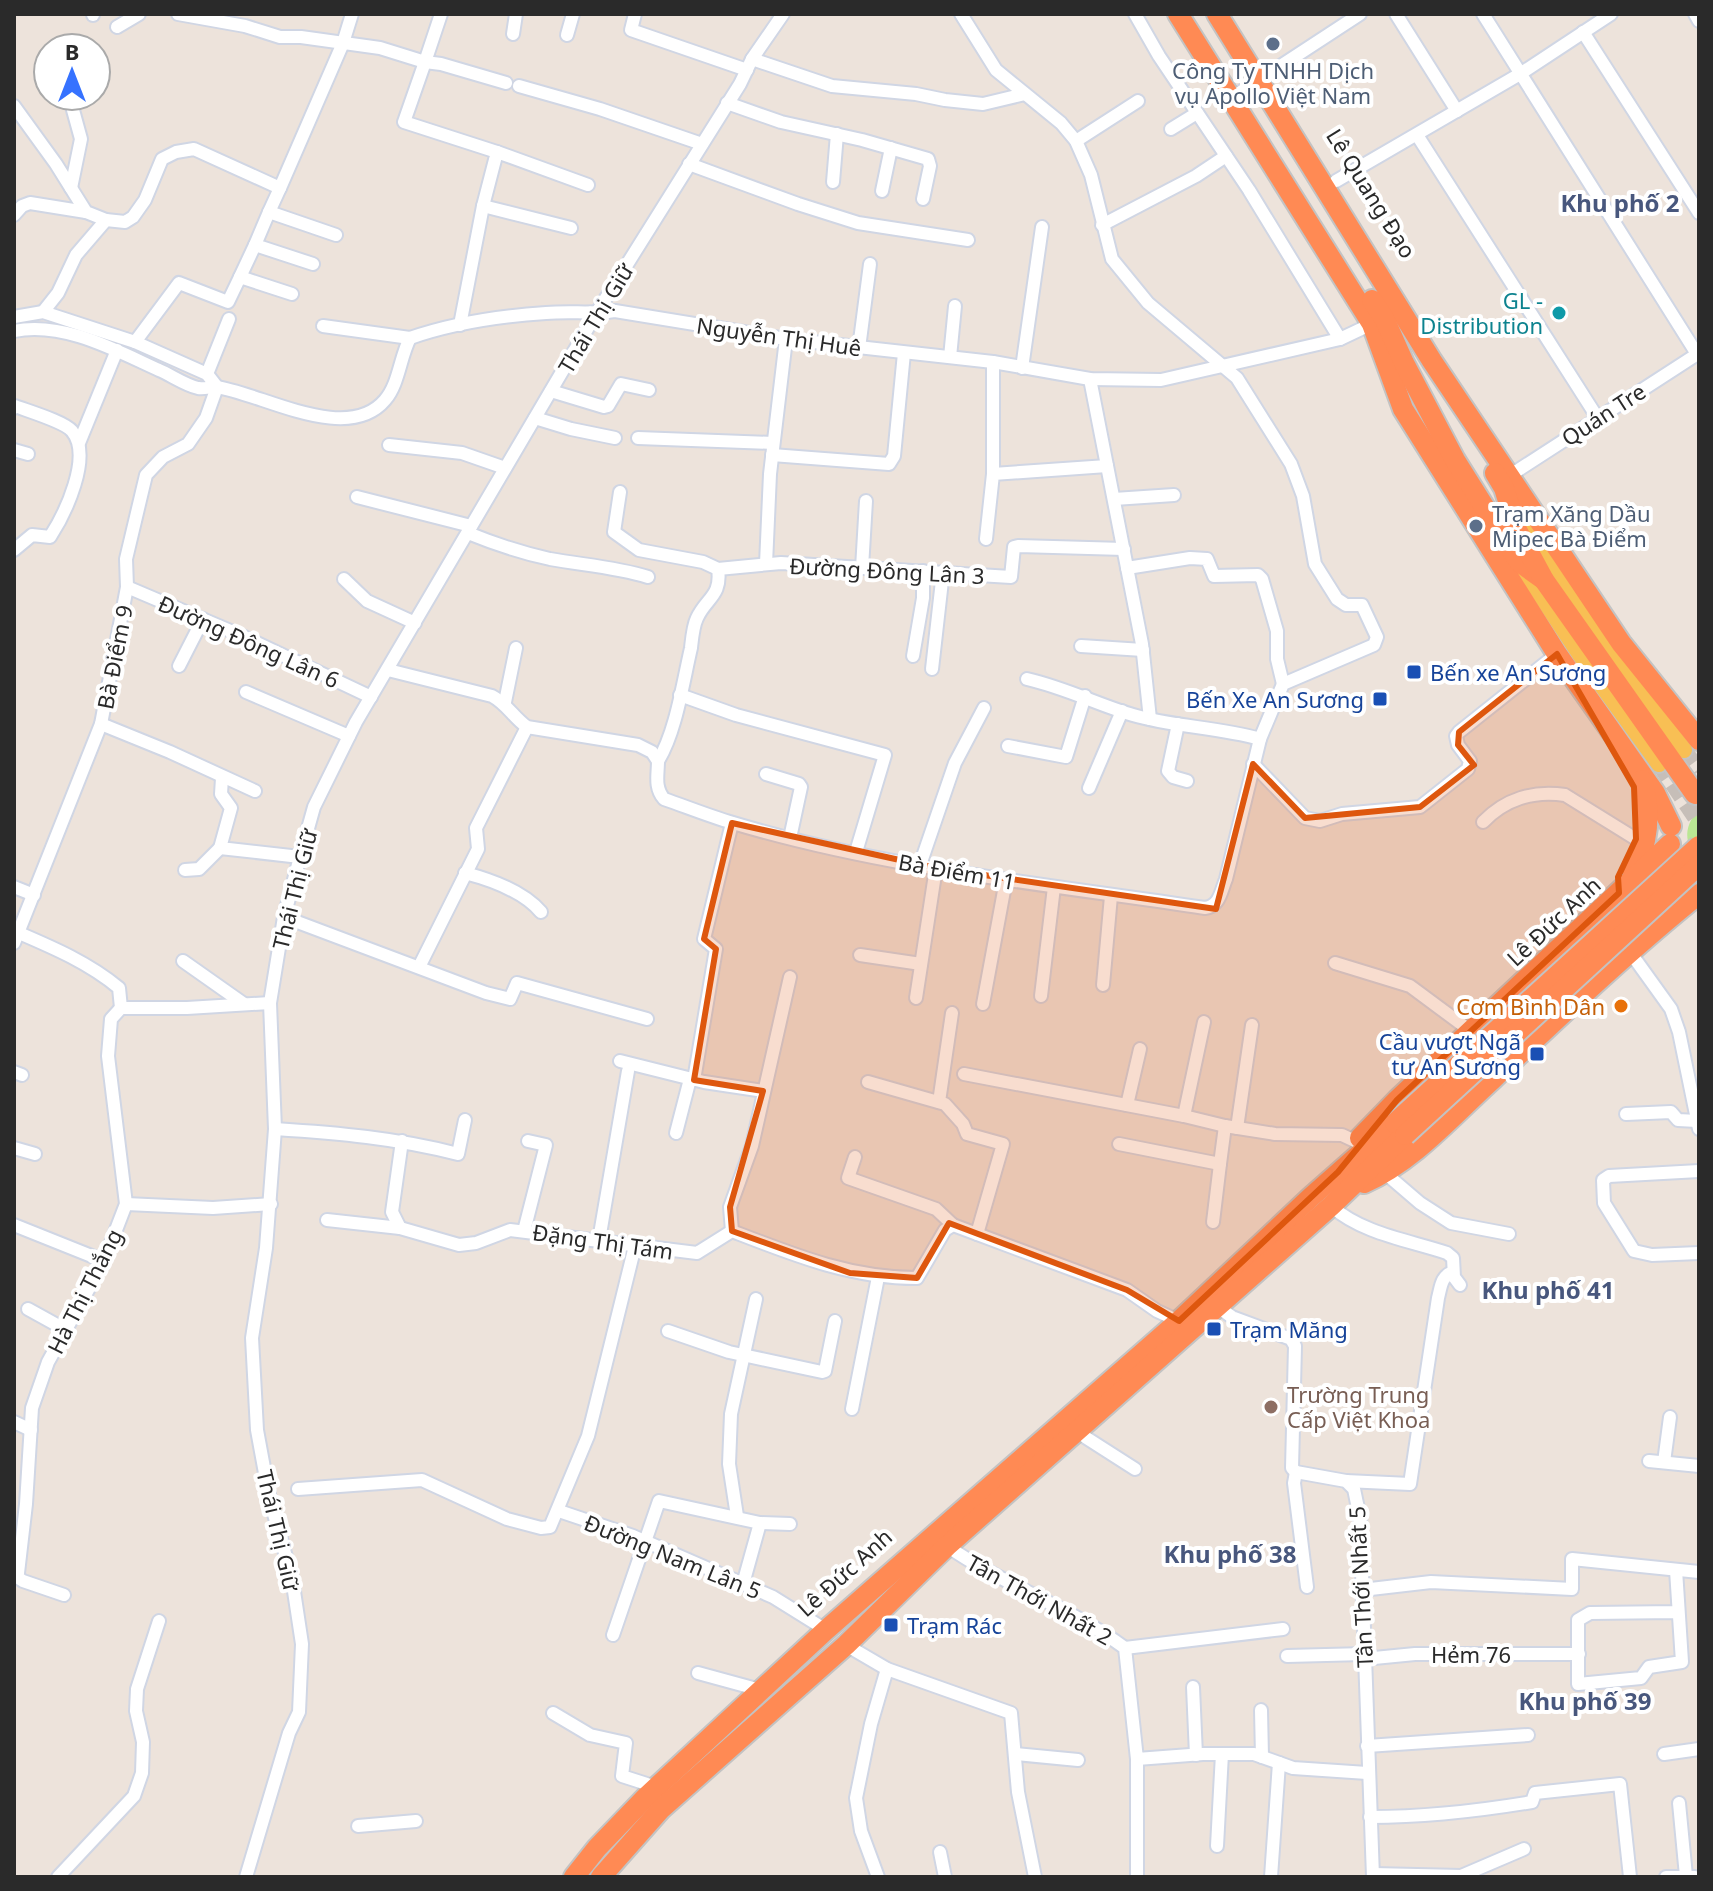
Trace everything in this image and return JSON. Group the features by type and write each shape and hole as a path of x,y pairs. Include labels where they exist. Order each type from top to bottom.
{"highway":[{"name":"Lê Quang Đạo","path":"1178,14 1378,321 1557,654 1642,782 1671,835 1674,858 1682,871 1699,884"},
{"name":"Lê Quang Đạo","path":"1188,14 1234,96"},
{"name":"Lê Quang Đạo","path":"1217,14 1264,77"},
{"name":"Lê Quang Đạo","path":"1229,14 1432,361 1469,434 1510,478 1517,530 1544,580 1697,793"},
{"name":"Lê Quang Đạo","path":"1310,150 1336,181 1510,478 1605,608 1621,643 1693,733"},
{"name":"Lê Quang Đạo","path":"1378,321 1403,409 1428,449 1507,565 1544,580"},
{"path":"1424,403 1428,449"},
{"path":"1619,893 1618,877 1636,839 1642,782"},
{"path":"1619,893 1634,871 1646,844 1647,814 1642,782"},
{"name":"Lê Đức Anh","path":"616,1877 650,1830 661,1809 850,1648 952,1550 1331,1206 1344,1181 1357,1142 1397,1100 1619,893 1671,835 1677,811 1697,793"},
{"path":"1400,1129 1699,846"},
{"path":"1400,1129 1699,865"},
{"path":"1619,893 1635,900 1645,910 1654,930"},
{"name":"Lê Đức Anh","path":"1344,1181 1385,1173 1438,1129 1654,930 1699,894"},
{"name":"Lê Đức Anh","path":"561,1877 595,1836 753,1688 978,1490 1344,1181 1400,1129"},
{"name":"Lê Đức Anh","path":"952,1550 1198,1339 1212,1312"},
{"name":"Lê Đức Anh","path":"574,1877 647,1796 823,1627"},
{"name":"Lê Đức Anh","path":"601,1877 650,1830"}],"main road":[{"path":"1510,478 1610,650 1693,733"},
{"path":"1507,565 1587,665 1659,764"}],"street":[{"path":"117,27 139,14"},
{"path":"178,14 245,26 280,37 380,48 600,109 702,144"},
{"path":"135,342 179,283 228,302 343,43 352,14"},
{"path":"441,14 404,122 588,185"},
{"path":"513,34 516,14"},
{"path":"567,35 573,14"},
{"path":"635,14 631,30 832,86 983,104 1025,94"},
{"name":"Thái Thị Giữ","path":"246,1877 278,1766 299,1712 302,1644 292,1578 270,1500 257,1430 252,1338 271,1204 275,1129 270,1003 284,917 314,807 371,697 596,314 783,14"},
{"path":"961,14 996,70 1061,123 1076,141 1091,175 1112,259 1148,303 1237,378 1291,464 1303,496 1315,564 1337,599 1346,605 1362,605 1377,637 1374,645 1283,684 1277,659 1277,631 1262,579 1258,575 1214,576 1207,559 1190,558 1127,568"},
{"path":"1135,14 1340,339"},
{"path":"1234,96 1342,19 1360,14"},
{"path":"1396,14 1457,111"},
{"path":"1483,14 1698,354"},
{"path":"1336,181 1520,74 1611,14"},
{"path":"1695,14 1699,21"},
{"path":"1583,32 1699,213"},
{"path":"1076,141 1138,101"},
{"path":"727,103 781,122 928,159 930,166 923,199"},
{"path":"14,106 86,212"},
{"path":"71,188 81,139 74,112"},
{"path":"1171,129 1197,113"},
{"path":"833,182 837,134"},
{"path":"1417,135 1597,417"},
{"path":"882,191 891,148"},
{"path":"14,215 30,203 125,222 133,217 145,200 162,159 176,152 194,149 280,188"},
{"path":"460,325 497,152"},
{"path":"1102,225 1196,176 1226,156"},
{"path":"689,164 858,223 968,240"},
{"path":"483,206 571,228"},
{"path":"269,212 336,235"},
{"path":"43,312 58,293 76,255 106,220"},
{"path":"1022,368 1042,227"},
{"path":"255,245 313,264"},
{"path":"859,348 870,264"},
{"path":"240,277 292,294"},
{"path":"950,357 955,306"},
{"name":"Nguyễn Thị Huê","path":"410,338 460,325 548,312 596,314 615,311 786,339 993,362 1090,379 1167,380 1223,364 1340,339 1378,321"},
{"path":"14,317 43,312 135,342 207,374 217,387"},
{"path":"207,374 229,319"},
{"path":"14,331 42,327 117,350 197,388 217,387 321,417 351,417 371,412 387,399 410,338 323,326"},
{"path":"766,564 772,449 786,339"},
{"path":"14,550 32,535 50,537 64,515 77,471 79,443 117,350"},
{"path":"638,438 772,449 889,464 894,456 904,353"},
{"name":"Quán Tre","path":"1510,478 1597,417 1698,354"},
{"path":"986,539 993,474 993,362"},
{"path":"1090,379 1143,650 1150,719"},
{"path":"551,391 604,407 608,406 621,384 649,390"},
{"name":"Bà Điểm 9","path":"16,938 101,724 127,587 126,559 146,475 163,457 188,444 206,418 217,387"},
{"path":"14,408 71,429 79,443"},
{"path":"535,418 615,438"},
{"path":"389,445 462,453 505,468"},
{"path":"14,450 28,454"},
{"path":"993,474 1107,466"},
{"path":"388,670 492,696 505,702 518,721 527,727 638,745 652,752 658,761 665,750 680,695 697,618 713,600 720,580 718,569 703,562 639,550 614,532 620,492"},
{"path":"1114,499 1174,495"},
{"path":"357,497 469,529 500,546 552,559 617,568 648,577"},
{"path":"862,568 866,501"},
{"name":"Đường Đông Lân 3","path":"718,569 766,564 1011,577 1014,547 1018,546 1124,549"},
{"path":"913,656 923,598 923,571"},
{"path":"932,669 943,572"},
{"path":"344,579 367,601 415,623"},
{"name":"Đường Đông Lân 6","path":"127,587 371,697"},
{"path":"179,666 203,619"},
{"path":"1081,646 1143,650"},
{"path":"505,702 516,648"},
{"path":"1253,764 1305,818 1320,821 1342,814 1420,807 1468,769 1470,761 1458,745 1456,736 1459,732 1557,654"},
{"path":"1027,679 1064,688 1150,719 1232,731 1260,739"},
{"name":"Bà Điểm 11","path":"658,761 656,785 664,799 732,823 936,868 1111,896 1212,907 1219,901 1226,879 1260,739 1283,684"},
{"path":"246,692 349,736"},
{"path":"680,695 736,715 885,755 856,852"},
{"path":"1008,746 1066,757 1085,696"},
{"path":"920,865 955,763 984,708"},
{"path":"1089,788 1122,711"},
{"path":"101,724 255,791"},
{"path":"1178,724 1168,771 1173,777 1187,781"},
{"path":"419,967 478,849 476,828 527,727"},
{"path":"766,774 801,787 790,838"},
{"path":"185,870 199,869 220,848 231,808 221,794 222,778"},
{"path":"1483,822 1492,813 1519,798 1557,794 1565,795 1636,839"},
{"path":"676,1133 702,1033 716,949 704,939 732,823"},
{"path":"220,848 300,857"},
{"path":"916,998 936,868"},
{"path":"465,873 485,878 531,900 541,912"},
{"path":"983,1004 1006,880"},
{"path":"14,887 34,895"},
{"path":"1041,996 1054,887"},
{"path":"1103,985 1111,896"},
{"path":"284,917 510,999 517,983 647,1019"},
{"path":"16,938 64,952 101,973 119,988 121,1008 270,1003"},
{"path":"1626,1114 1671,1112 1678,1120 1698,1125 1679,1032 1671,1009 1630,952"},
{"path":"860,955 921,964"},
{"path":"183,961 244,1004"},
{"path":"1335,963 1410,986 1472,1032"},
{"path":"790,977 752,1146 730,1207 732,1231 850,1273 917,1278 945,1230 953,1225"},
{"name":"Hà Thị Thắng","path":"14,1574 18,1573 32,1408 48,1362 104,1261 126,1204 108,1056 111,1019 121,1008"},
{"path":"939,1102 952,1013"},
{"path":"1184,1116 1204,1022"},
{"path":"1213,1222 1220,1164 1231,1127 1252,1025"},
{"path":"1127,1105 1140,1049"},
{"path":"599,1240 624,1066 764,1091"},
{"path":"964,1074 1231,1127 1275,1134 1342,1135 1357,1142"},
{"path":"868,1082 945,1104 963,1124 967,1134 1003,1144 977,1234"},
{"path":"275,1129 402,1141 458,1154 465,1120"},
{"path":"400,1228 392,1212 402,1141"},
{"path":"524,1231 546,1145 528,1141"},
{"path":"1119,1144 1220,1164"},
{"path":"14,1148 35,1154"},
{"path":"855,1157 848,1178 936,1209 953,1225 1127,1290 1177,1323"},
{"path":"1699,1171 1609,1176 1603,1180 1604,1203 1634,1251 1652,1255 1699,1253"},
{"path":"1385,1173 1420,1203 1451,1223 1509,1234"},
{"path":"126,1204 213,1208 271,1204"},
{"path":"1331,1206 1347,1220 1381,1234 1447,1253 1453,1258 1453,1272 1460,1285"},
{"name":"Đặng Thị Tám","path":"327,1220 400,1228 459,1245 476,1243 510,1230 697,1253 732,1231"},
{"path":"14,1225 104,1261"},
{"path":"559,1511 588,1436 635,1246"},
{"path":"1346,1481 1410,1484 1438,1298 1442,1282 1447,1274 1453,1272"},
{"path":"852,1409 878,1277"},
{"path":"737,1516 729,1464 731,1414 756,1299"},
{"path":"28,1309 66,1330"},
{"path":"1212,1312 1279,1333 1291,1339 1295,1346 1292,1468 1296,1472 1296,1501 1307,1587"},
{"path":"668,1331 745,1356 824,1372 835,1321"},
{"path":"1664,1462 1670,1417"},
{"path":"14,1422 31,1430"},
{"path":"1085,1437 1135,1469"},
{"path":"1649,1461 1699,1466"},
{"name":"Tân Thới Nhất 5","path":"1296,1472 1346,1481 1354,1489 1360,1518 1373,1876"},
{"name":"Đường Nam Lân 5","path":"298,1489 422,1480 507,1519 541,1528 550,1527 559,1511 644,1541 773,1597 823,1627"},
{"path":"613,1635 659,1501 760,1523 790,1524"},
{"path":"743,1584 760,1523"},
{"name":"Tân Thới Nhất 2","path":"952,1550 1034,1597 1104,1632 1125,1648 1137,1759 1137,1877"},
{"path":"1362,1590 1431,1582 1572,1589 1572,1559 1699,1572"},
{"path":"1676,1570 1683,1657 1680,1663 1649,1667 1641,1678 1578,1684 1578,1620 1590,1613 1677,1612"},
{"path":"14,1574 23,1581 64,1595"},
{"path":"58,1877 134,1796 142,1773 143,1742 136,1711 137,1689 159,1621"},
{"path":"1125,1648 1283,1629"},
{"path":"850,1648 887,1669 1011,1713 1018,1792 1035,1877"},
{"name":"Hẻm 76","path":"1287,1656 1579,1654"},
{"path":"878,1877 861,1831 856,1798 871,1724 887,1669"},
{"path":"698,1673 753,1688"},
{"path":"1193,1687 1196,1755"},
{"path":"1261,1710 1262,1757"},
{"path":"553,1713 590,1735 626,1743 622,1776 650,1785"},
{"path":"1367,1746 1528,1735"},
{"path":"1664,1754 1699,1749"},
{"path":"1015,1754 1078,1760"},
{"path":"1217,1846 1222,1754"},
{"path":"1137,1759 1254,1754 1293,1768 1367,1773"},
{"path":"1271,1877 1279,1763"},
{"path":"1370,1817 1419,1817 1471,1812 1532,1802 1535,1793 1620,1784 1630,1877"},
{"path":"1679,1803 1686,1876"},
{"path":"358,1826 416,1821"},
{"path":"1373,1876 1465,1876 1524,1849"},
{"path":"940,1852 945,1877"},
{"path":"1666,1877 1695,1877"}],"highlighted area":[{"path":"1557,654 1634,787 1636,839 1618,877 1619,893 1397,1100 1338,1172 1179,1321 1127,1290 949,1223 917,1278 850,1273 732,1231 730,1207 763,1091 694,1080 716,949 704,939 732,823 936,868 1216,909 1253,764 1305,818 1420,807 1474,765 1458,745 1459,732"}],"green space":[{"path":"1699,810 1699,867 1691,852 1687,831"}],"tunnel":[{"path":"1684,750 1699,771"},
{"path":"1659,764 1699,823"}],"place":[{"name":"Công Ty TNHH Dịch vụ Apollo Việt Nam","path":"1273,44"},
{"name":"GL - Distribution","path":"1559,313"},
{"name":"Trạm Xăng Dầu Mipec Bà Điểm","path":"1476,526"},
{"name":"Bến xe An Sương","path":"1414,672"},
{"name":"Bến Xe An Sương","path":"1380,699"},
{"name":"Cơm Bình Dân","path":"1621,1006"},
{"name":"Cầu vượt Ngã tư An Sương","path":"1537,1054"},
{"name":"Trạm Măng","path":"1214,1329"},
{"name":"Trường Trung Cấp Việt Khoa","path":"1271,1407"},
{"name":"Trạm Rác","path":"891,1625"}],"district":[{"name":"Khu phố 2","path":"1620,202"},
{"name":"Khu phố 41","path":"1548,1289"},
{"name":"Khu phố 38","path":"1230,1553"},
{"name":"Khu phố 39","path":"1585,1700"}]}
